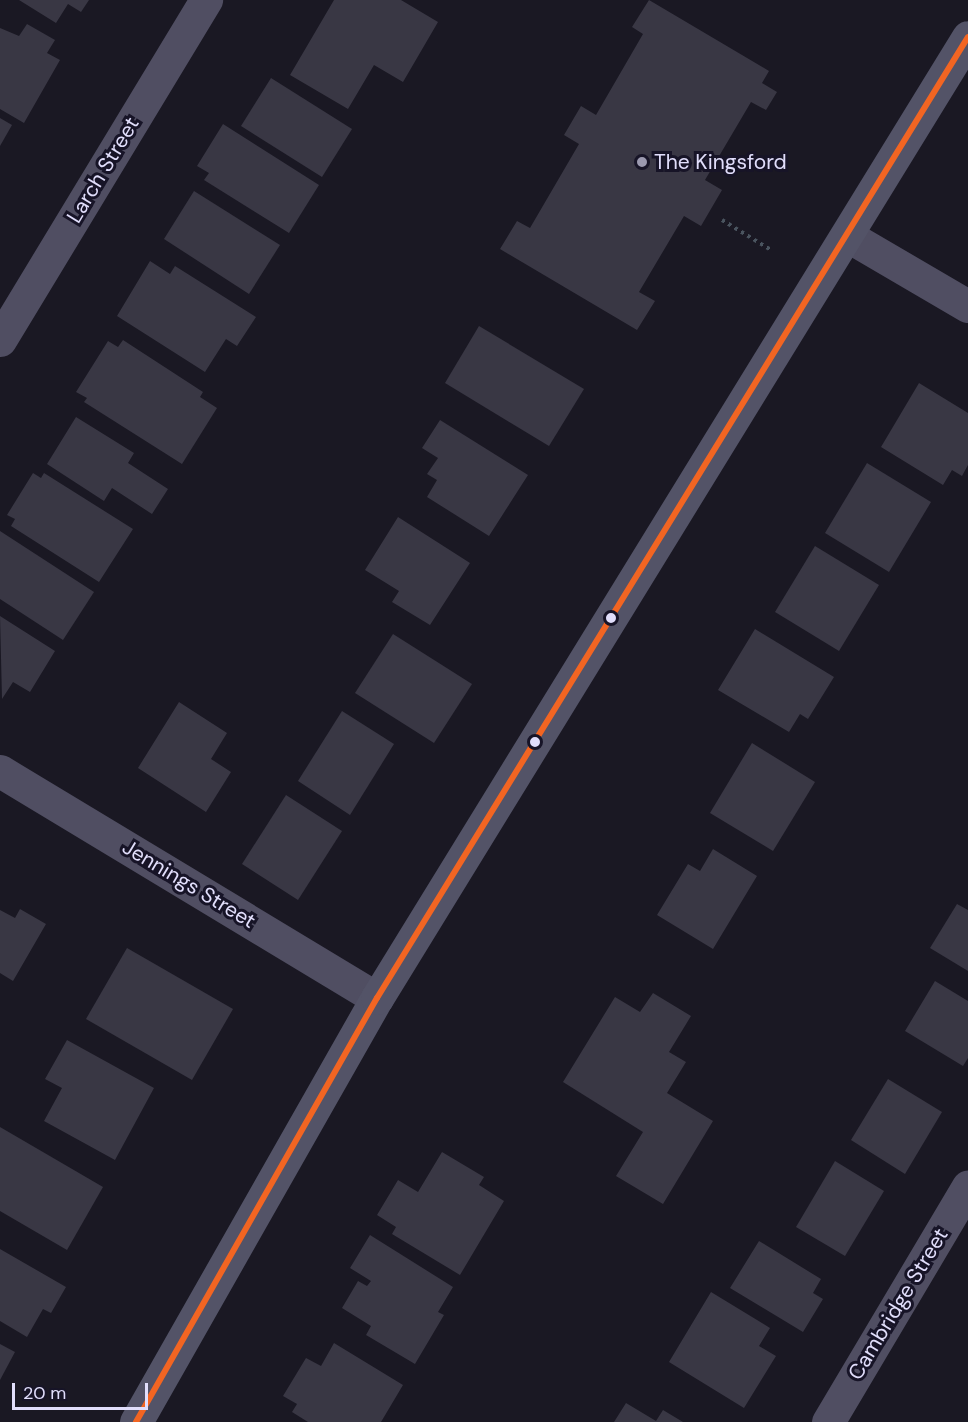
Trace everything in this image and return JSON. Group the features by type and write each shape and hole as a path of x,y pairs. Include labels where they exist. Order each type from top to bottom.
{"main road":[{"path":"136,1422 377,998 848,236 968,37"}],"street":[{"name":"Larch Street","path":"0,340 206,0"},
{"path":"848,236 968,306"},
{"name":"Jennings Street","path":"0,771 377,998"},
{"name":"Cambridge Street","path":"828,1422 968,1186"}],"path":[{"path":"722,220 771,250"}],"building":[{"path":"19,0 89,0 81,12 68,4 56,23"},
{"path":"334,0 401,0 438,22 403,82 374,65 348,109 290,75"},
{"name":"The Kingsford","path":"649,0 769,71 762,83 777,92 766,110 751,102 705,180 722,190 701,226 684,216 639,292 655,301 637,330 500,249 517,221 530,228 579,144 564,135 581,106 596,115 643,34 632,27"},
{"path":"27,24 55,40 47,53 60,60 24,123 0,109 0,28 19,36"},
{"path":"271,78 352,129 322,177 241,126"},
{"path":"0,118 12,125 0,146"},
{"path":"223,124 319,185 289,233 204,180 209,173 197,166"},
{"path":"194,191 280,245 249,294 164,239"},
{"path":"150,261 170,274 175,266 256,317 237,346 226,339 205,372 117,316"},
{"path":"479,326 584,389 549,446 445,383"},
{"path":"123,340 203,392 200,397 217,408 182,464 84,402 87,398 76,392 108,341 118,347"},
{"path":"919,383 968,413 968,465 962,476 952,470 943,485 881,447"},
{"path":"76,417 134,453 128,463 168,489 152,514 112,488 104,501 47,464"},
{"path":"440,420 528,475 489,536 427,497 437,480 427,474 438,458 422,448"},
{"path":"867,463 931,502 889,572 825,533"},
{"path":"33,473 41,478 44,473 133,529 99,582 11,526 15,519 7,515"},
{"path":"398,517 470,563 430,625 392,602 399,591 365,570"},
{"path":"0,531 94,592 63,640 0,599"},
{"path":"815,546 879,585 839,651 775,612"},
{"path":"0,616 55,651 30,692 13,682 2,699"},
{"path":"755,629 834,677 808,719 800,714 789,732 718,690"},
{"path":"393,634 472,684 434,743 355,693"},
{"path":"179,702 227,733 211,759 231,772 206,812 138,768"},
{"path":"342,711 394,744 350,815 298,781"},
{"path":"752,743 815,782 773,851 710,813"},
{"path":"286,795 342,831 298,900 242,864"},
{"path":"713,849 757,876 713,949 657,915 688,864 700,871"},
{"path":"957,904 968,910 968,971 930,948"},
{"path":"20,909 46,924 13,981 0,973 0,910 15,918"},
{"path":"127,948 233,1009 192,1080 86,1019"},
{"path":"935,981 968,1001 968,1058 963,1066 905,1031"},
{"path":"653,993 691,1016 669,1052 686,1062 667,1093 713,1121 663,1204 616,1176 643,1132 563,1082 615,997 640,1012"},
{"path":"67,1040 154,1088 115,1160 44,1121 62,1088 45,1079"},
{"path":"888,1079 942,1112 905,1174 851,1140"},
{"path":"0,1127 103,1187 67,1250 0,1211"},
{"path":"442,1152 484,1177 479,1185 504,1201 460,1275 392,1234 396,1227 377,1215 398,1180 418,1192"},
{"path":"835,1161 884,1191 845,1256 796,1227"},
{"path":"370,1235 453,1287 438,1312 444,1315 415,1364 366,1335 371,1326 342,1308 358,1281 367,1286 371,1281 350,1268"},
{"path":"759,1241 821,1279 813,1293 823,1299 803,1332 730,1288"},
{"path":"0,1249 66,1287 51,1313 43,1309 27,1337 0,1321"},
{"path":"711,1292 770,1328 759,1346 776,1356 744,1408 669,1362"},
{"path":"334,1343 403,1385 381,1422 308,1422 292,1412 297,1404 283,1396 306,1358 321,1366"},
{"path":"0,1344 15,1352 0,1380"},
{"path":"626,1403 656,1421 663,1410 683,1422 614,1422"}],"transit line":[{"path":"136,1422 377,998 968,37"}],"place":[{"name":"The Kingsford","path":"642,162"}]}
